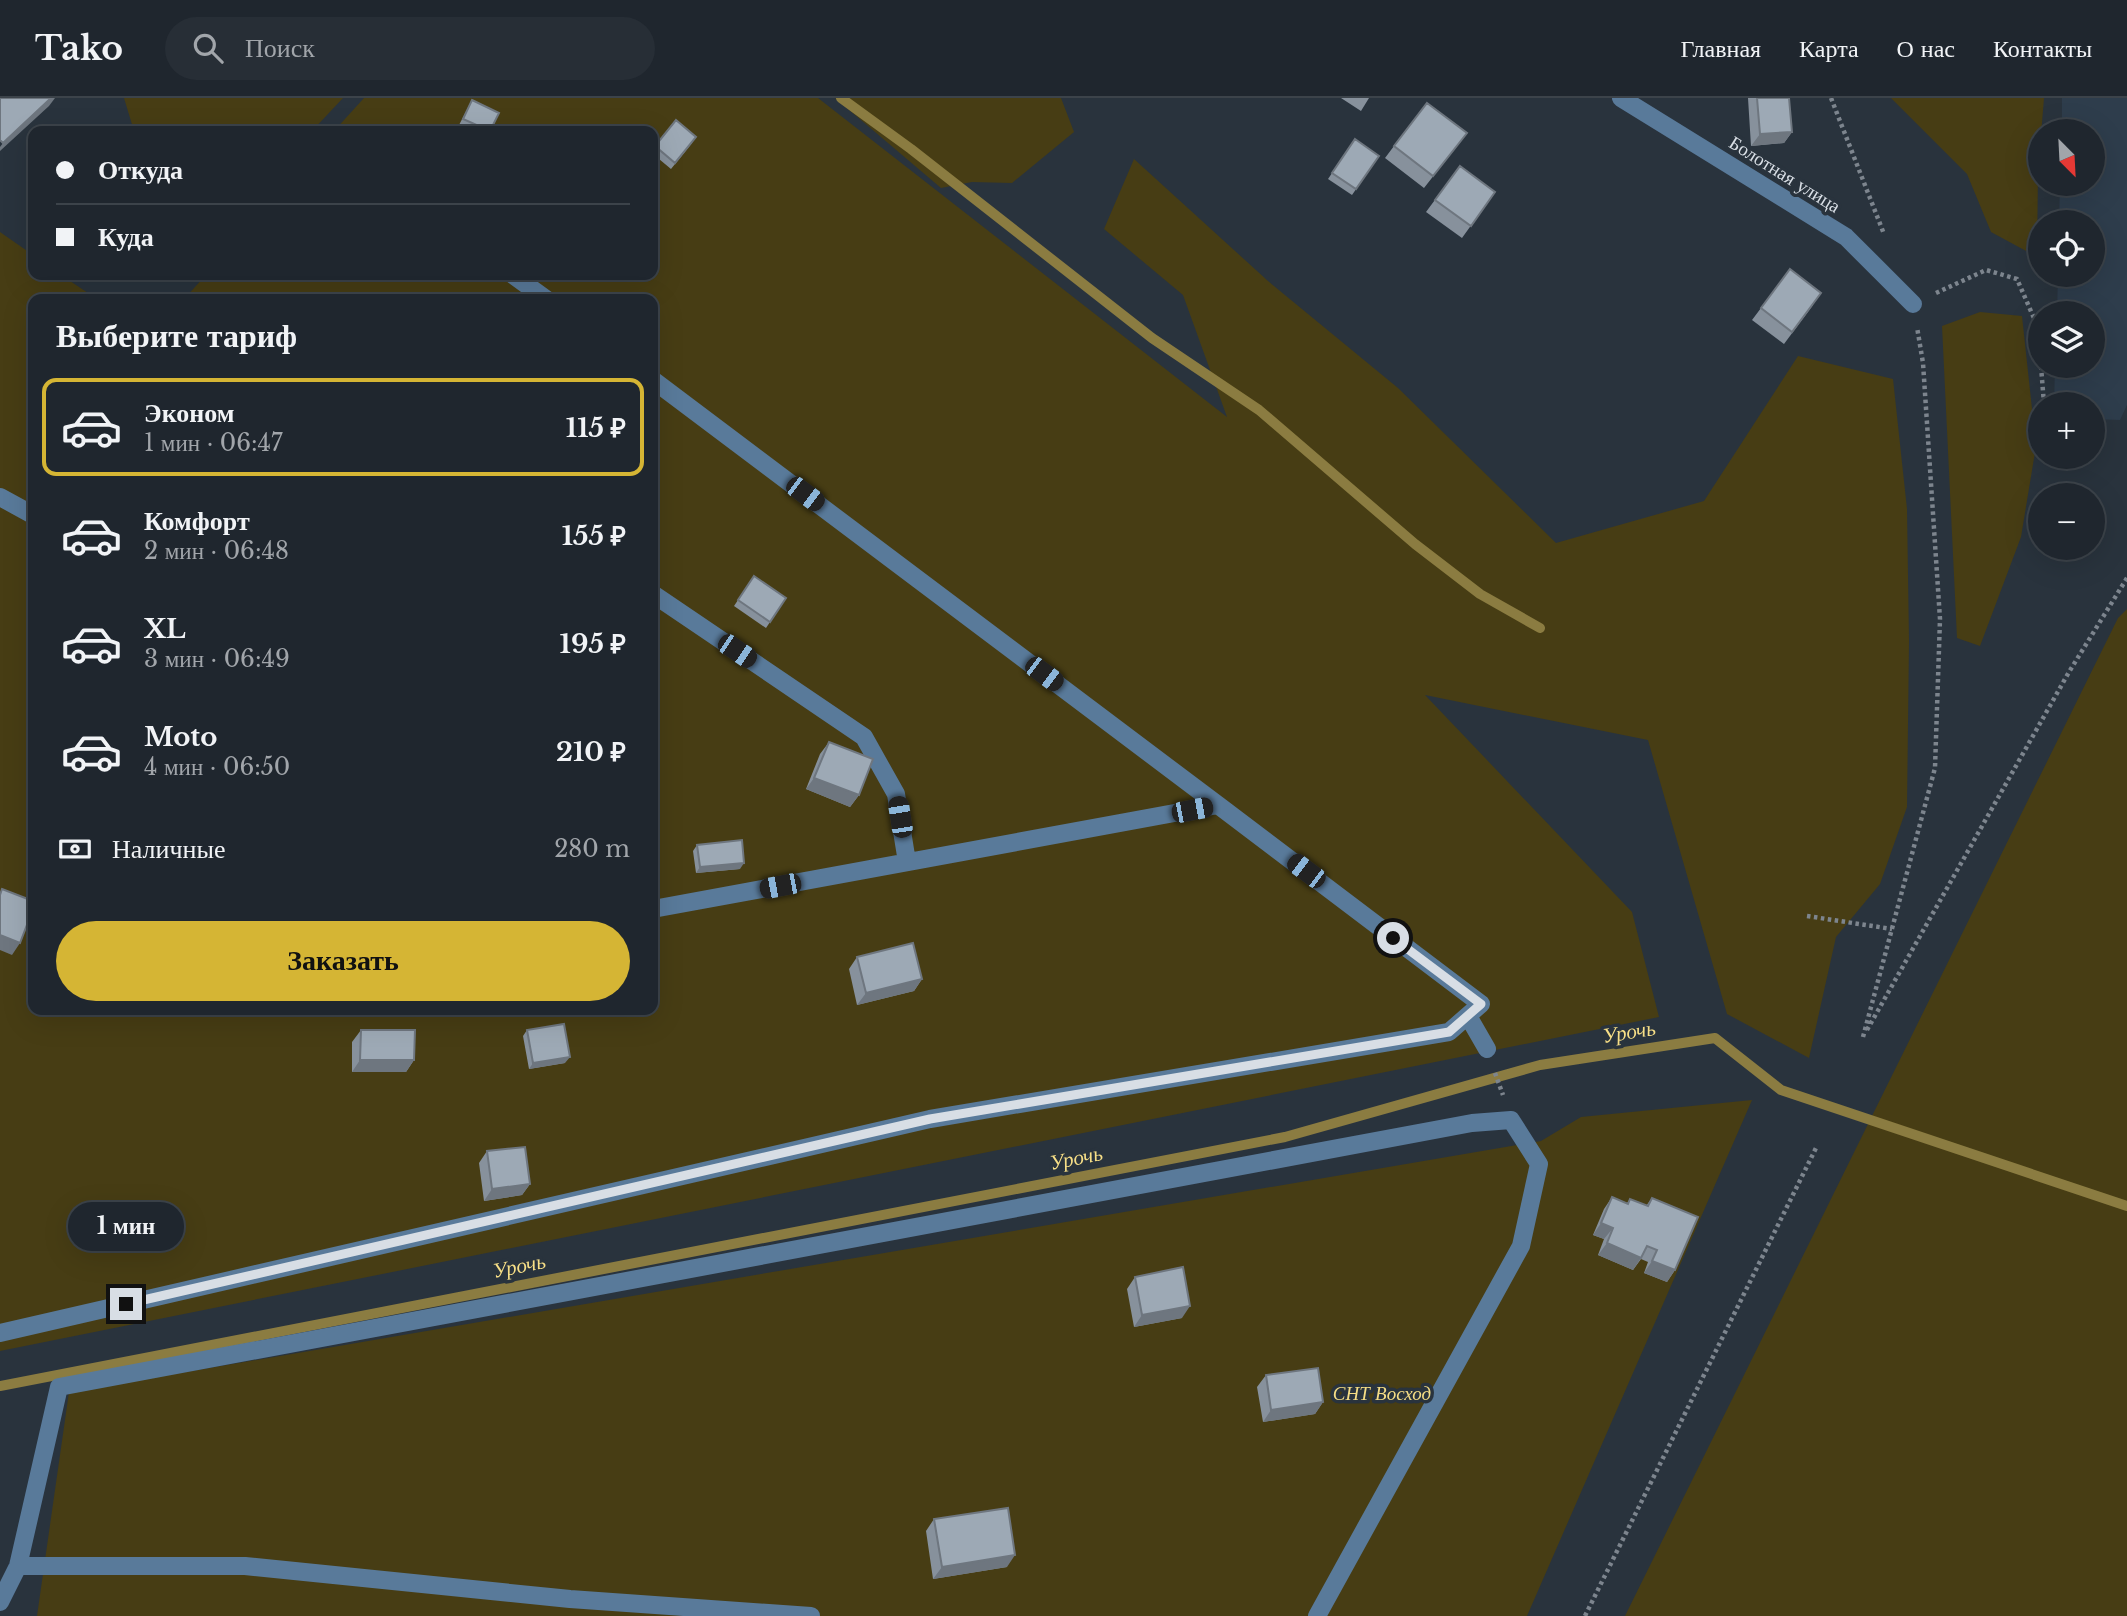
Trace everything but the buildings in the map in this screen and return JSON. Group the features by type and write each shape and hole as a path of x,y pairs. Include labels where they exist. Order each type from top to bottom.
{"street":[{"name":"Болотная улица","path":"1621,98 1846,237 1913,304"},
{"path":"520,280 539,294"},
{"path":"658,384 1218,805 1474,1010 1487,1049"},
{"path":"0,497 28,512"},
{"path":"658,597 864,737 896,794 907,862"},
{"path":"658,908 1218,805"},
{"path":"0,1333 930,1119 1449,1032 1474,1010"},
{"path":"0,1602 18,1566 59,1387 1458,1125 1511,1120 1539,1164 1521,1247 1317,1616"},
{"path":"18,1566 245,1566 570,1599 811,1616"}],"path":[{"path":"1831,98 1887,242"},
{"path":"2028,304 2017,279 1986,270 1913,304 1923,363 1940,619 1935,768 1863,1037 2069,672 2127,578"},
{"path":"1807,916 1892,929"},
{"path":"1585,1616 1817,1146"}],"shaded area":[{"path":"2062,98 2127,98 2127,405 2120,420 2105,419 2105,392 2054,392 2055,378 2105,378 2105,301 2057,301 2058,287 2105,287 2105,210 2059,210 2060,196 2105,196 2105,119 2062,119"}],"green space":[{"path":"124,98 343,98 317,126 132,126"},
{"path":"364,98 818,98 1227,417 1183,295 1104,229 1134,159 1268,281 1398,388 1556,543 1704,501 1798,356 1893,379 1907,509 1907,807 1880,884 1836,937 1809,1058 1727,1014 1648,740 1425,695 1632,912 1659,1017 0,1351 0,232 28,252 28,280 68,280 90,294 28,294 28,1015 658,1015 658,294 189,294 201,280 658,280 658,126 339,126"},
{"path":"835,98 1061,98 1074,132 1012,183 972,182 941,188"},
{"path":"1891,98 2044,98 2042,119 2028,119 2028,196 2038,196 2038,210 2028,210 2028,252 1991,232 1967,174"},
{"path":"1980,312 2022,316 2030,392 2028,392 2028,469 2032,469 2021,537 1980,646 1957,638 1942,326"},
{"path":"2127,609 2127,1616 1625,1616 2118,618"},
{"name":"СНТ Восход","path":"1752,1100 1527,1616 37,1616 69,1392 1541,1141 1581,1117"}],"waterway":[{"path":"841,98 911,149 1152,338 1259,410 1415,544 1480,594 1540,628"},
{"name":"Урочь","path":"0,1386 1285,1137 1540,1065 1715,1038 1781,1090 2127,1206"}],"route":[{"path":"126,1304 930,1119 1449,1032 1481,1004 1393,938"}]}
